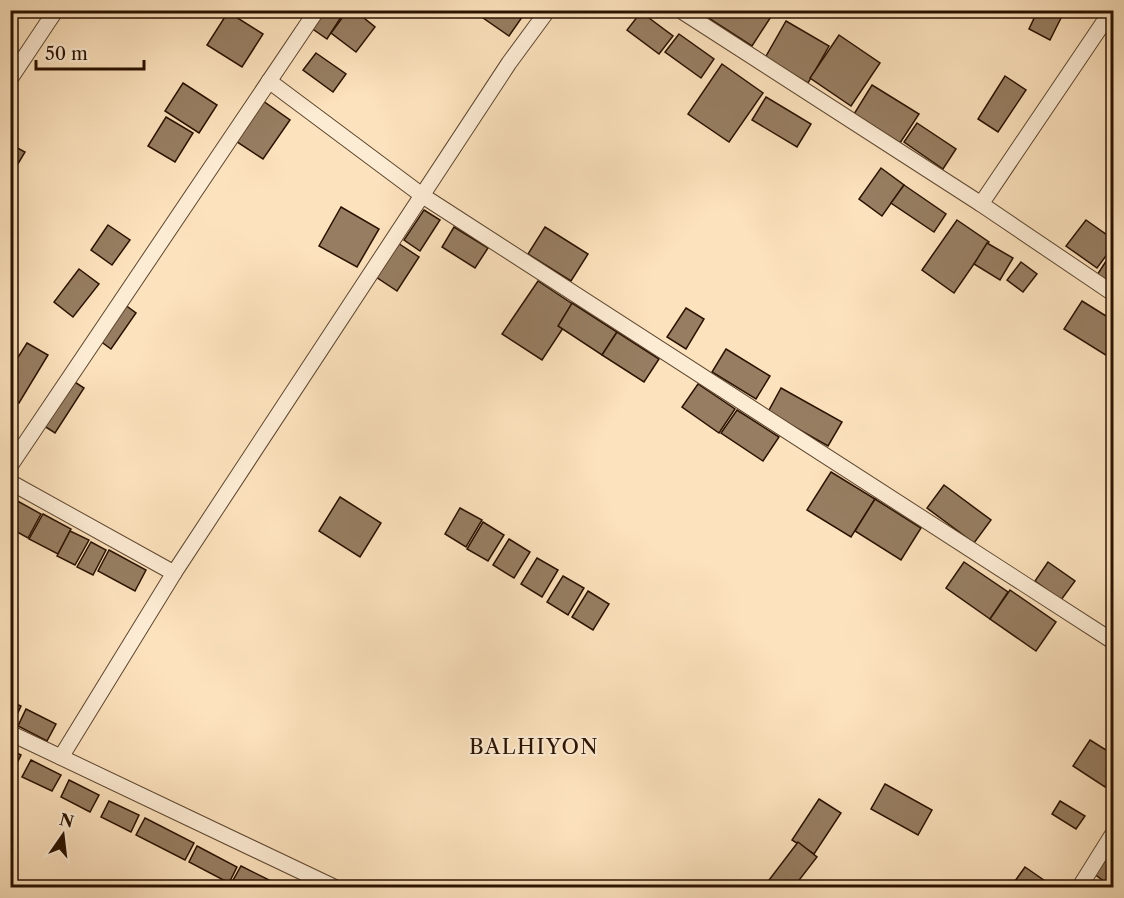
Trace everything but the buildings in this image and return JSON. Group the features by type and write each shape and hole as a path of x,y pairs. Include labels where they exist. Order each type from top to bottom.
{"street":[{"path":"10,79 56,10"},
{"path":"10,466 317,10"},
{"path":"61,757 174,573 509,63 548,10"},
{"path":"680,10 981,204 1113,294"},
{"path":"981,204 1112,10"},
{"path":"269,81 423,196 1113,642"},
{"path":"10,482 174,573"},
{"path":"10,733 336,888"},
{"path":"1079,888 1113,832"}],"district":[{"name":"BALHIYON","path":"534,747"}]}
